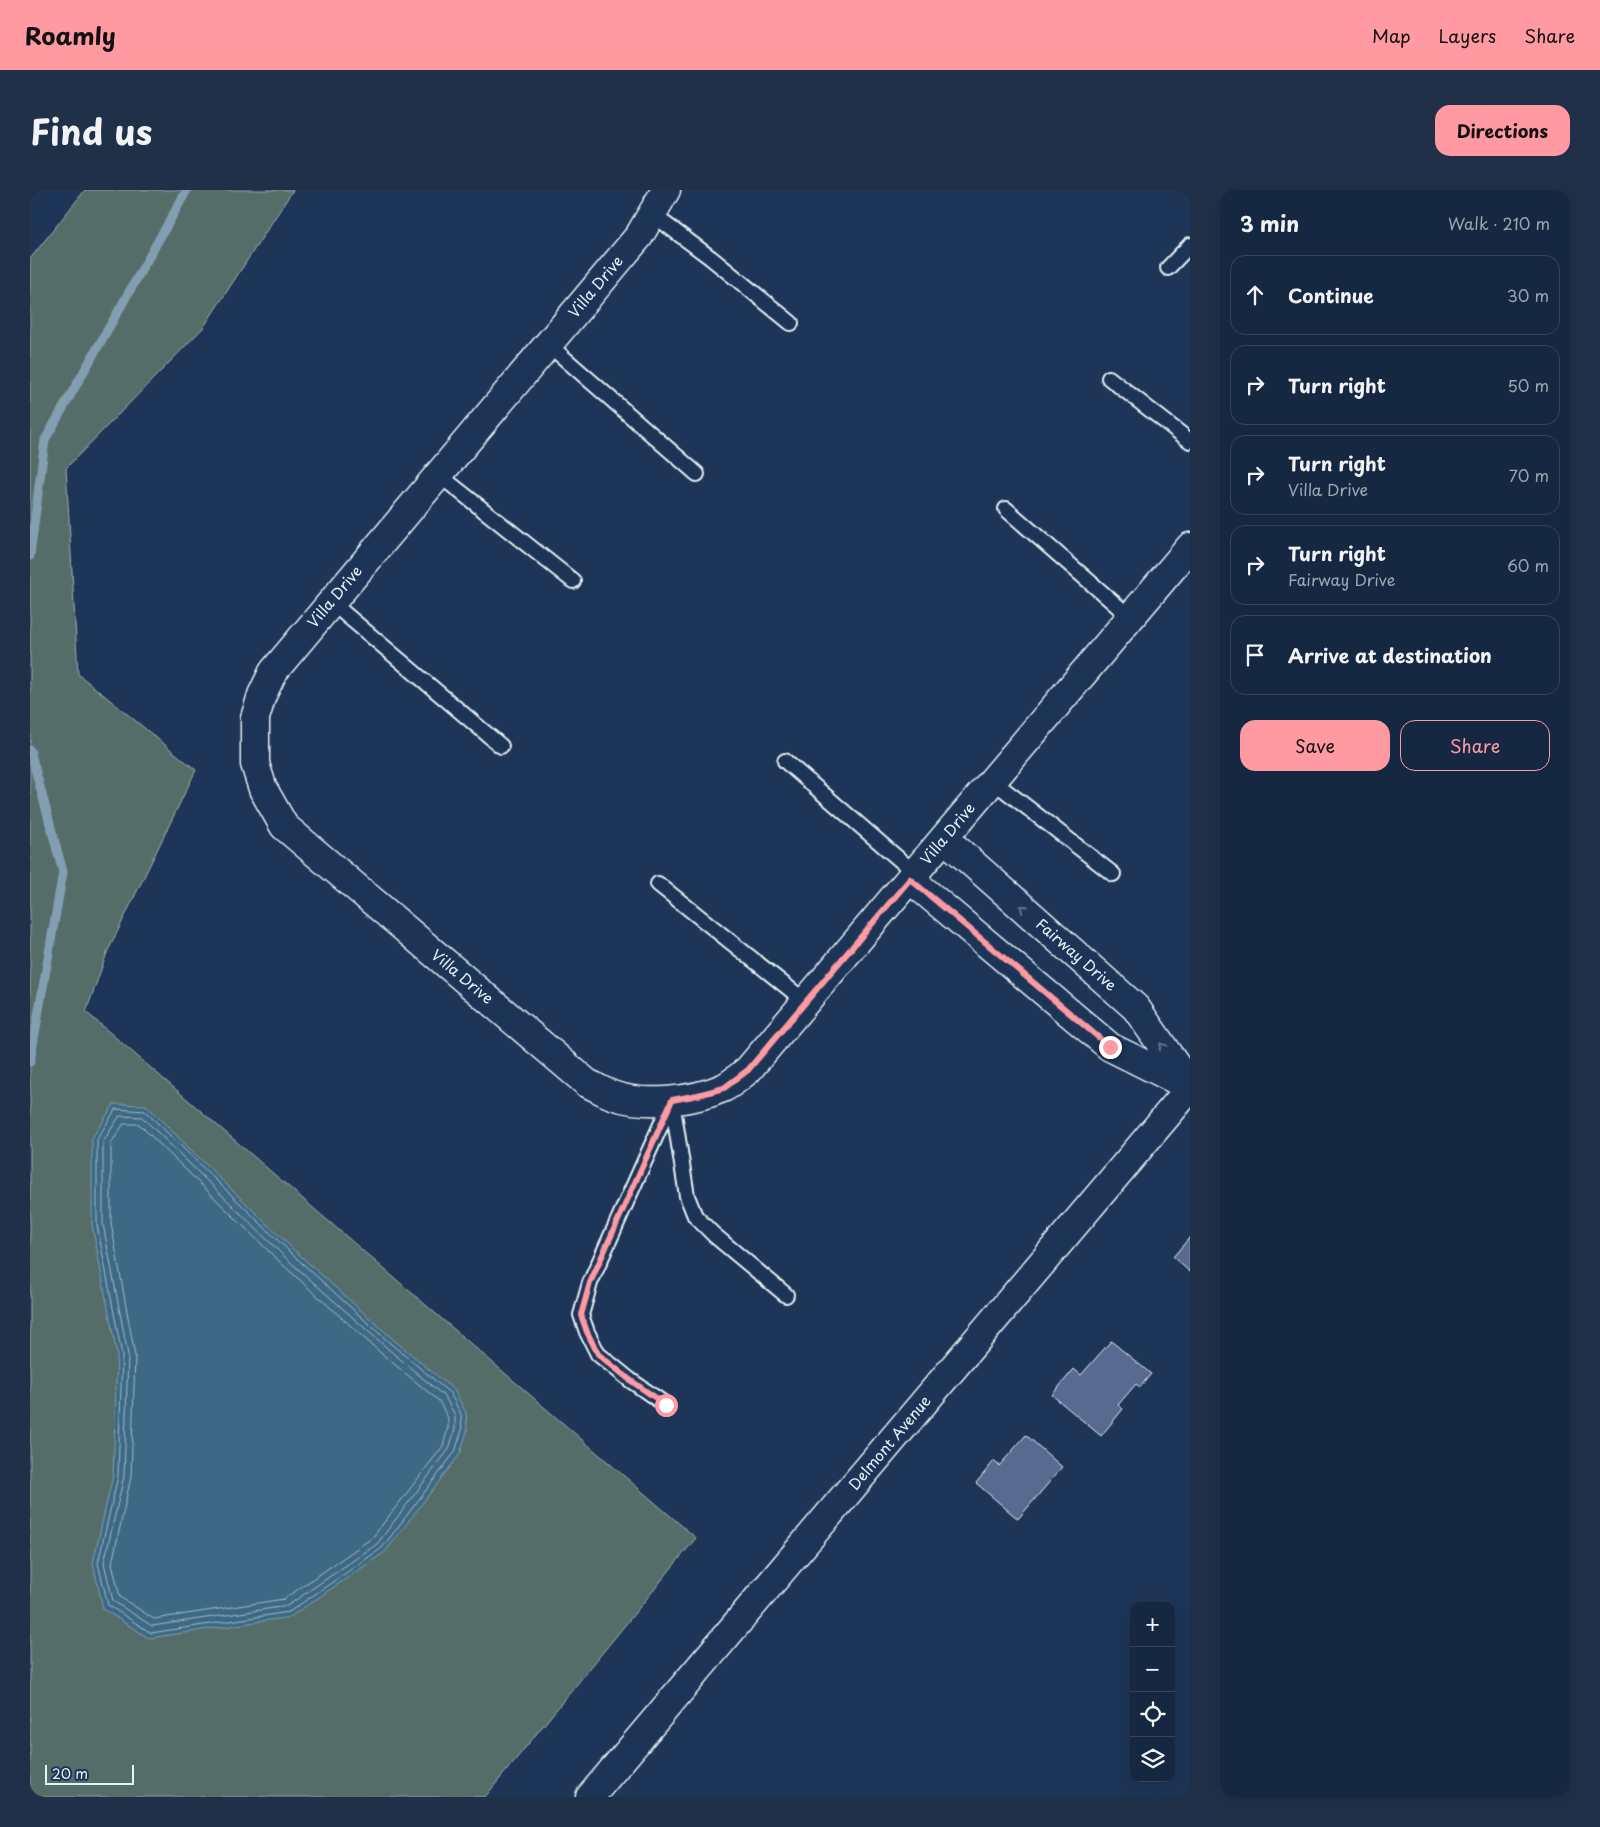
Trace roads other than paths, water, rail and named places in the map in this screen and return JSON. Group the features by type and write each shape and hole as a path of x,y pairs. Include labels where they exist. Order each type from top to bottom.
{"street":[{"name":"Villa Drive","path":"666,190 639,236 273,672 255,718 255,764 263,789 284,826 587,1083 615,1096 644,1101 672,1100 724,1088 748,1070 1190,547"},
{"name":"Fairway Drive","path":"944,838 1136,1008 1190,1087"},
{"path":"912,876 1110,1047 1190,1087"},
{"name":"Delmont Avenue","path":"590,1797 1190,1087"}],"lane":[{"path":"652,214 711,258 790,323"},
{"path":"1168,268 1190,245"},
{"path":"548,344 697,474"},
{"path":"1109,378 1190,441"},
{"path":"438,474 573,581"},
{"path":"1006,509 1130,617"},
{"path":"331,602 501,746"},
{"path":"785,761 912,876"},
{"path":"993,781 1113,874"},
{"path":"658,884 806,1002"},
{"path":"672,1100 687,1196 696,1216 714,1235 786,1295"},
{"path":"666,1405 630,1380 598,1354 581,1315 590,1283 672,1100"}],"water":[{"path":"114,1104 146,1105 295,1251 394,1340 454,1390 466,1413 467,1431 460,1454 385,1552 290,1617 149,1638 103,1609 93,1563 113,1475 117,1355 92,1225 92,1138"}],"waterway":[{"path":"30,556 45,440 187,190"},
{"path":"30,750 63,872 30,1062"}]}
